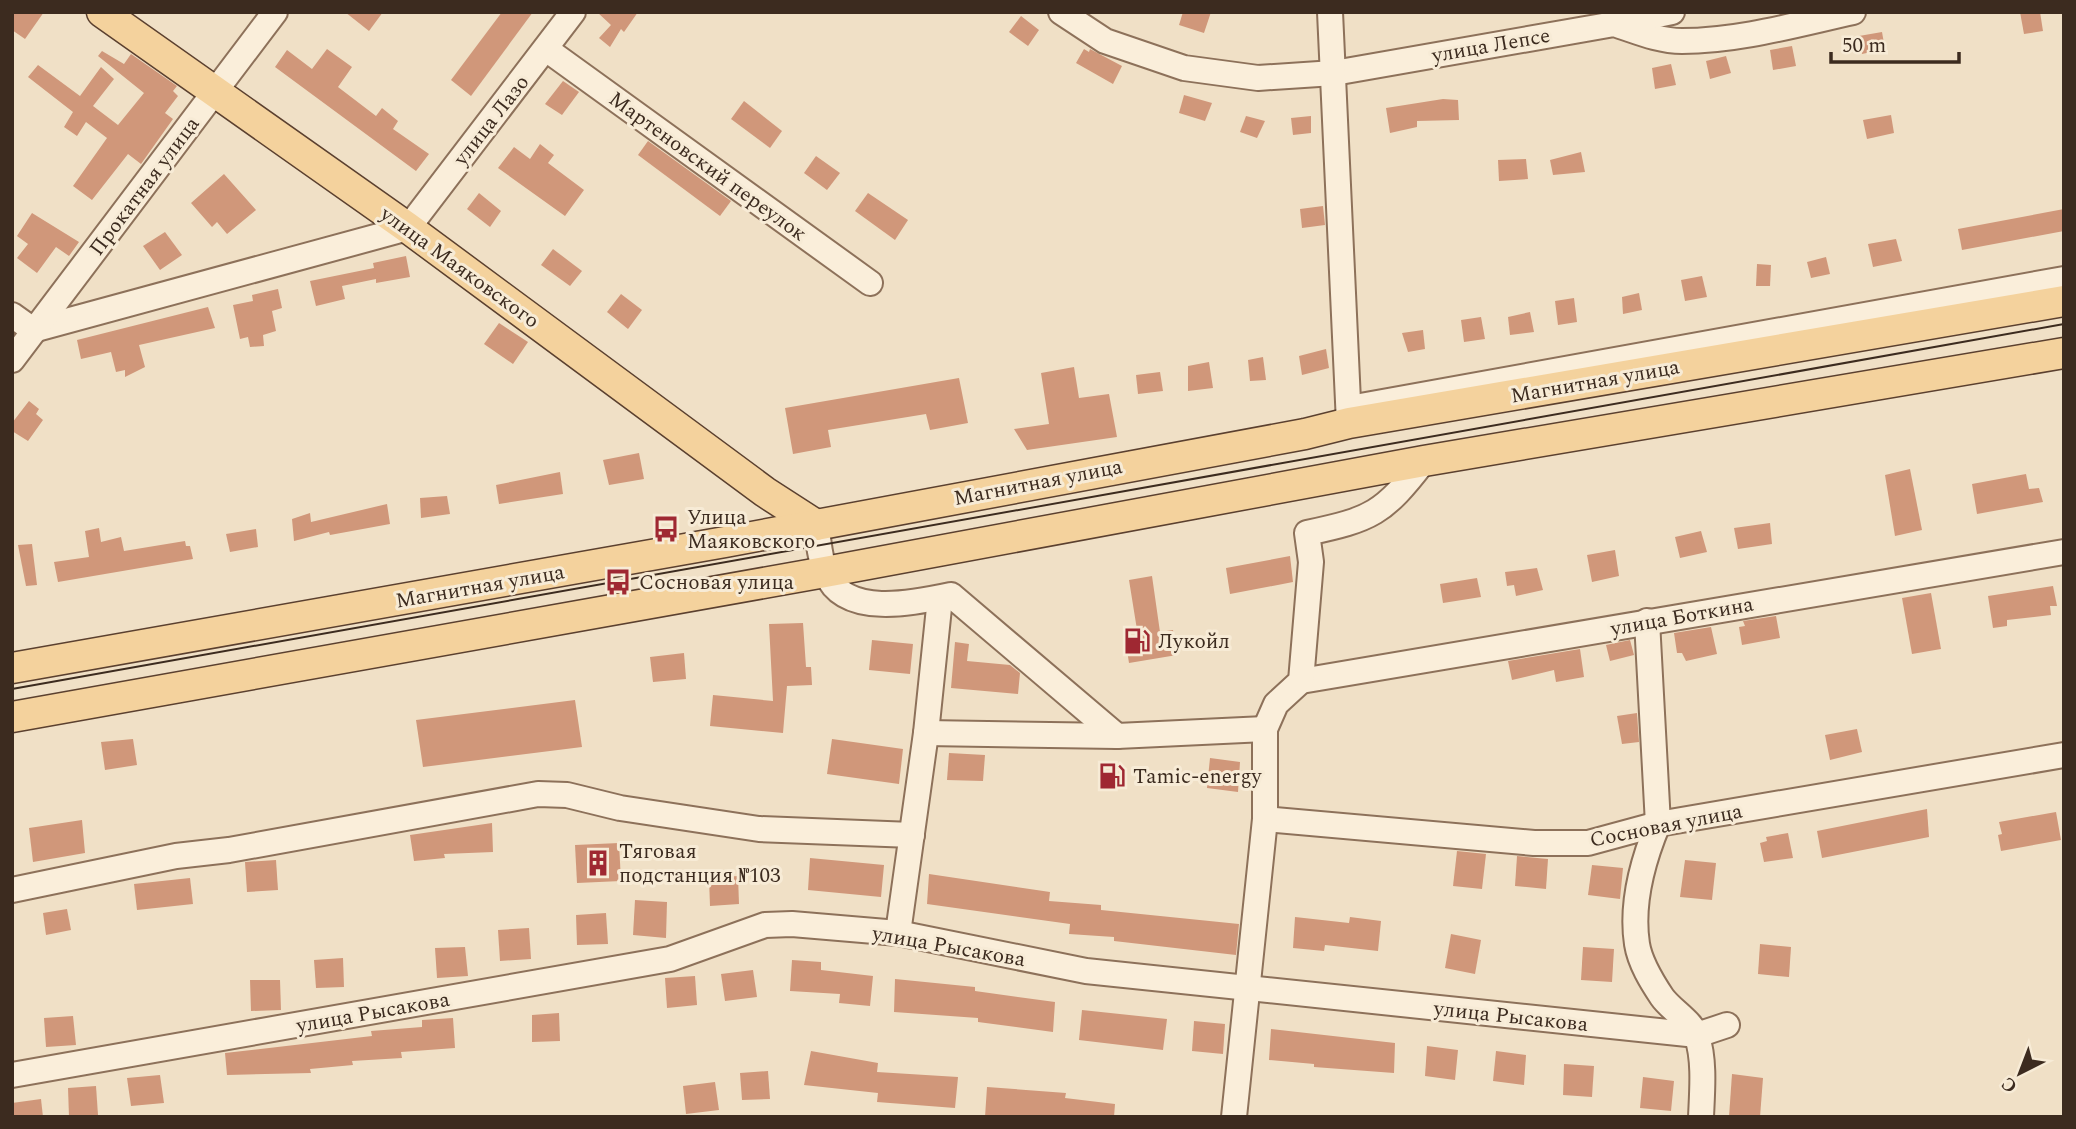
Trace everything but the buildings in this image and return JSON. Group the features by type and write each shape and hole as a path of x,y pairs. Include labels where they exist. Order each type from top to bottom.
{"main road":[{"name":"улица Маяковского","path":"102,12 408,228 765,492 816,525"},
{"name":"Магнитная улица","path":"12,668 816,525 1305,433 1348,416 2064,300"},
{"path":"12,717 825,572 1424,461 2064,353"}],"street":[{"name":"Прокатная улица","path":"12,360 275,12"},
{"name":"улица Лазо","path":"408,228 573,12"},
{"name":"улица Лепсе","path":"1061,12 1105,41 1184,68 1258,78 1334,73 1614,24 1655,37 1682,41 1745,34 1853,12"},
{"path":"1329,12 1334,73 1348,416 2064,279"},
{"path":"1614,24 1672,12"},
{"name":"Мартеновский переулок","path":"545,49 870,284"},
{"path":"12,315 33,330 408,228"},
{"path":"1234,1117 1245,987 1265,819 1265,729 1276,704 1301,681 1311,562 1307,533 1356,523 1372,516 1387,505 1424,461"},
{"path":"816,525 825,572 841,593 868,603 951,595 1117,736"},
{"name":"улица Боткина","path":"1301,681 2064,552"},
{"path":"898,933 926,733 940,598"},
{"path":"1647,621 1658,824 1648,849 1637,900 1637,945 1648,975 1665,1001 1697,1035 1702,1090 1701,1117"},
{"path":"926,733 1117,736 1265,729"},
{"name":"Сосновая улица","path":"1265,819 1534,843 1588,843 1658,824 2064,755"},
{"path":"12,890 176,856 229,850 538,794 566,795 620,808 759,829 912,835"},
{"name":"улица Рысакова","path":"12,1075 670,959 765,925 792,924 898,933 1086,971 1697,1035 1727,1025"}],"tram line":[{"path":"12,689 2064,324"}],"place":[{"name":"Улица Маяковского","path":"666,529"},
{"name":"Сосновая улица","path":"618,582"},
{"name":"Лукойл","path":"1137,641"},
{"name":"Tamic-energy","path":"1112,776"},
{"name":"Тяговая подстанция №103","path":"598,863"}]}
